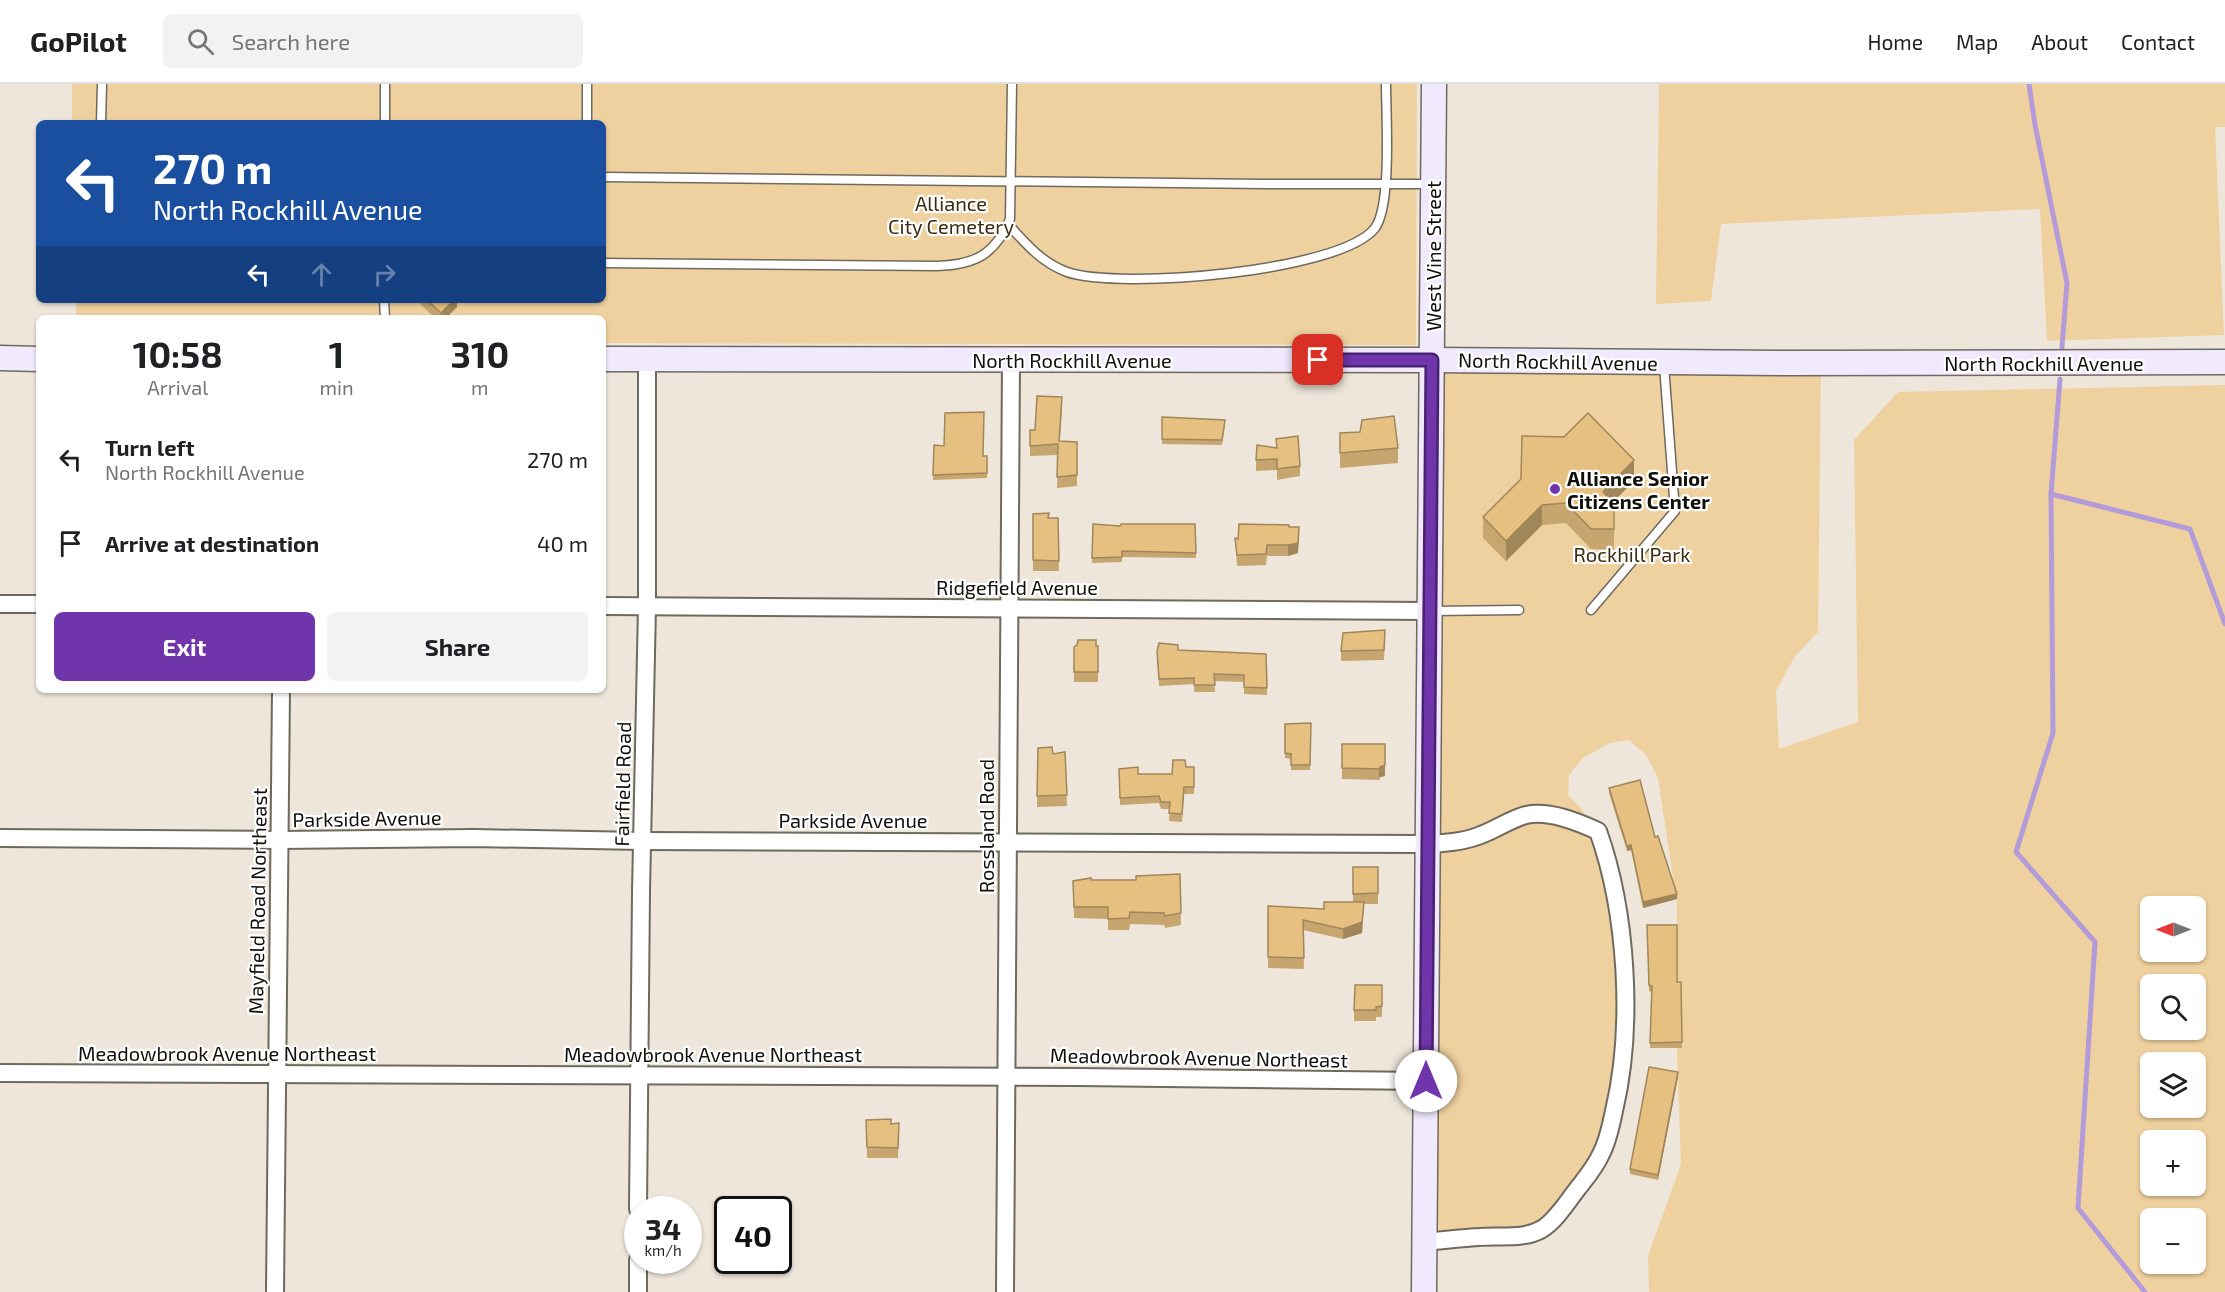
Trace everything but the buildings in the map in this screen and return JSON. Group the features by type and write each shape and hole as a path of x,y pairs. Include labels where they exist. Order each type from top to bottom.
{"street":[{"name":"West Vine Street","path":"1424,1292 1434,84"},
{"path":"0,358 36,359"},
{"name":"North Rockhill Avenue","path":"606,359 2225,362"},
{"name":"Fairfield Road","path":"638,1196 642,841 648,606 648,359"},
{"name":"Rossland Road","path":"1005,1292 1011,360"},
{"path":"0,604 36,604"},
{"name":"Ridgefield Avenue","path":"606,606 1430,611"},
{"name":"Mayfield Road Northeast","path":"275,1292 281,693"},
{"name":"Parkside Avenue","path":"0,838 279,840 474,838 642,841 1428,844 1455,843 1478,836 1526,815 1579,822 1598,831 1611,873 1622,932 1624,1052 1616,1105 1601,1156 1550,1222 1533,1233 1519,1236 1425,1242"},
{"name":"Meadowbrook Avenue Northeast","path":"0,1073 1426,1081"},
{"path":"638,1274 638,1292"}],"lane":[{"path":"101,120 102,84"},
{"path":"385,84 385,120"},
{"path":"587,84 587,120"},
{"path":"606,263 951,266 966,264 978,259 1001,238 1008,224 1012,84"},
{"path":"1008,224 1043,259 1055,267 1086,277 1121,279 1238,273 1322,254 1359,241 1374,229 1384,203 1386,84"},
{"path":"606,177 1433,184"},
{"path":"1591,610 1675,511 1664,362"},
{"path":"1430,611 1519,610"}],"green space":[{"name":"Alliance City Cemetery","path":"72,84 1417,84 1416,345 606,343 606,315 76,315 76,303 606,303 606,120 72,120"},
{"path":"1659,84 2225,84 2225,127 2215,127 2224,335 2047,341 2040,209 1721,224 1711,301 1656,304"},
{"name":"Rockhill Park","path":"1442,365 1821,368 1818,632 1795,656 1776,691 1779,749 1858,722 1854,440 1898,392 2225,385 2225,1292 1649,1292 1648,1256 1681,1164 1677,1051 1677,904 1658,778 1646,755 1629,740 1610,743 1583,758 1569,775 1568,795 1581,808 1594,832 1606,866 1619,974 1617,1044 1603,1135 1585,1168 1559,1201 1532,1225 1489,1230 1435,1231"}],"waterway":[{"path":"2029,84 2067,283 2062,347"},
{"path":"2060,379 2051,494 2053,733 2016,852 2095,942 2078,1208 2145,1292"},
{"path":"2051,494 2190,529 2225,624"}],"place":[{"name":"Alliance Senior Citizens Center","path":"1555,489"}],"route":[{"path":"1318,360 1432,360 1426,1081"}]}
